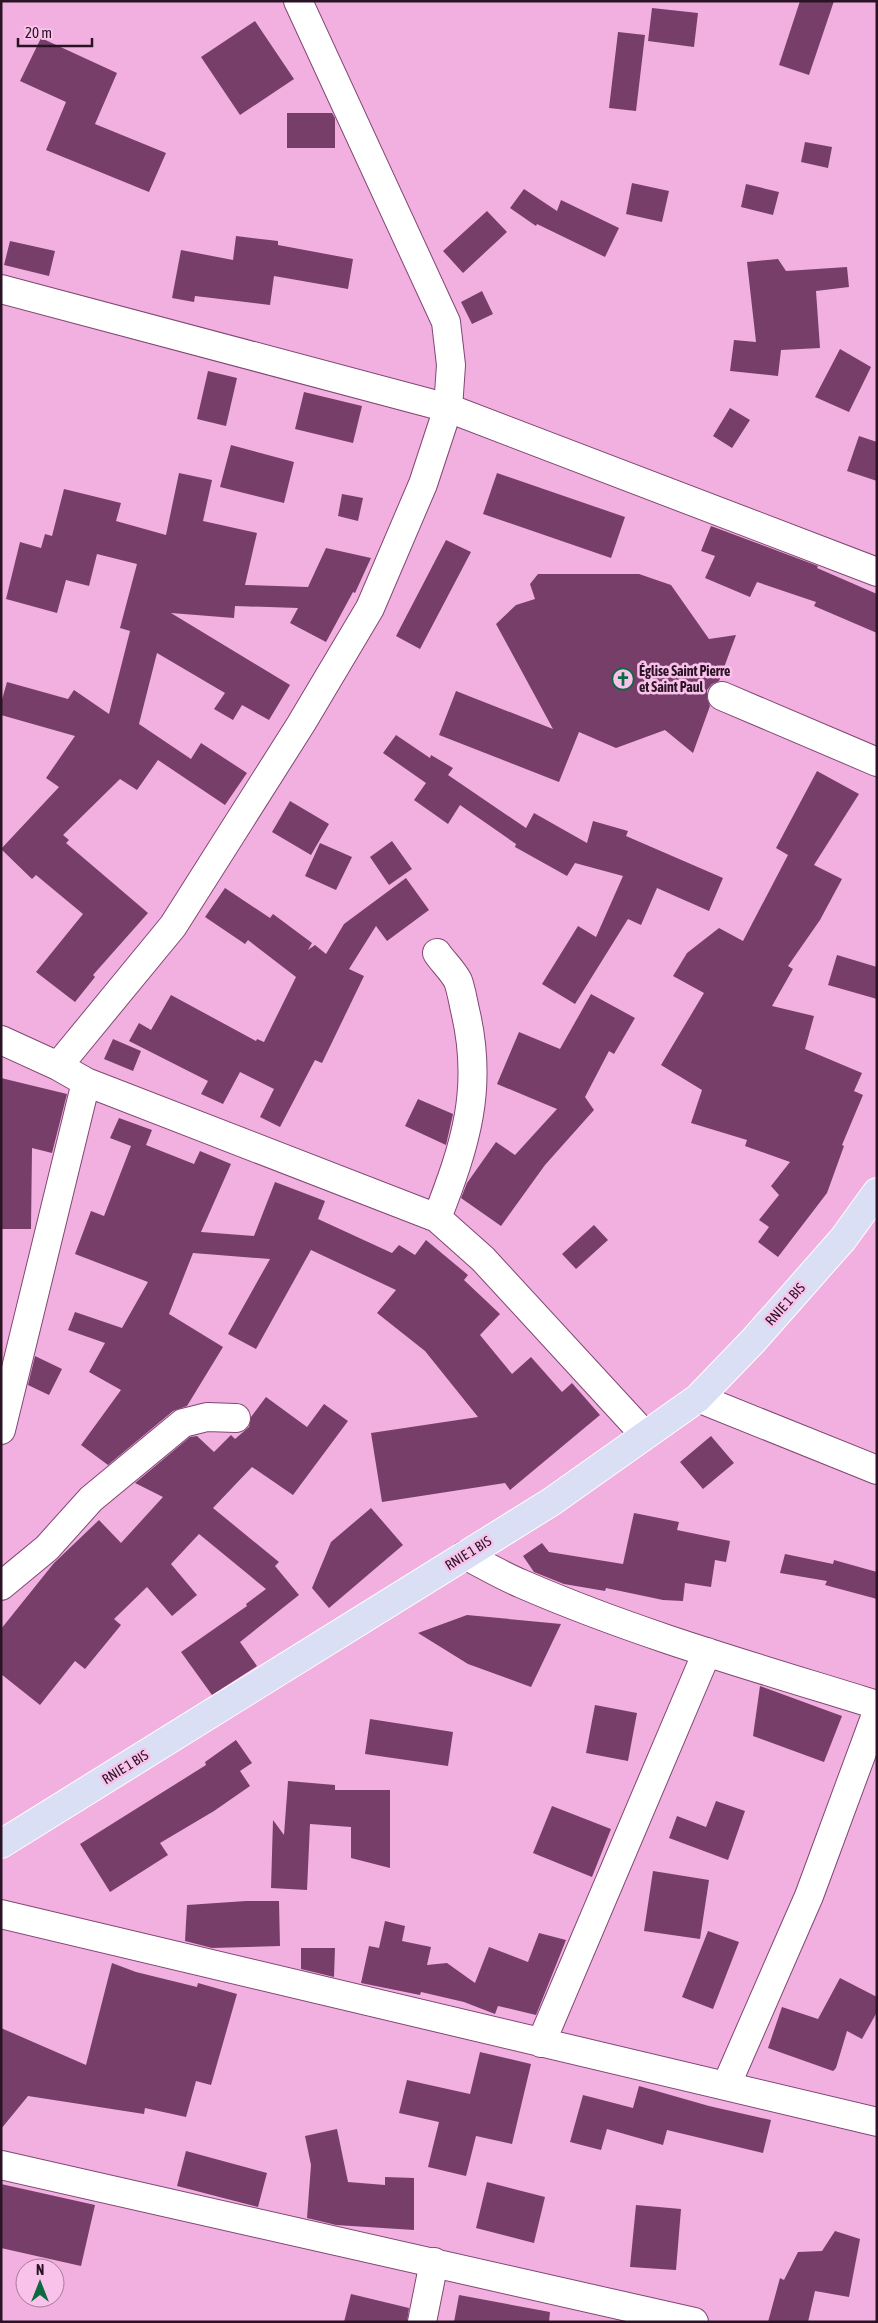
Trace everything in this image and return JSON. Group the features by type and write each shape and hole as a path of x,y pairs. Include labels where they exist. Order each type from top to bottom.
{"main road":[{"name":"RNIE 1 BIS","path":"1,1844 551,1502 698,1398 753,1341 843,1239 877,1192"}],"street":[{"path":"58,1066 173,926 301,724 370,608 423,484 448,408 451,365 446,322 298,1"},
{"path":"1,289 448,408 877,572"},
{"path":"722,696 877,762"},
{"path":"437,953 457,980 468,1022 473,1059 473,1089 470,1118 458,1163 437,1218"},
{"path":"1,1040 58,1066 86,1082 437,1218 483,1259 646,1435"},
{"path":"1,1430 86,1082"},
{"path":"698,1398 877,1470"},
{"path":"1,1586 47,1548 91,1499 183,1423 207,1417 236,1418"},
{"path":"465,1555 521,1584 575,1606 707,1652 877,1705"},
{"path":"542,2043 707,1652"},
{"path":"726,2086 809,1896 877,1712"},
{"path":"1,1914 877,2122"},
{"path":"1,2165 434,2262 649,2317 694,2322"},
{"path":"422,2322 434,2262"}],"building":[{"path":"800,1 834,1 809,75 779,65"},
{"path":"652,8 698,13 694,47 648,41"},
{"path":"255,21 294,79 240,115 201,57"},
{"path":"618,32 645,35 636,111 609,108"},
{"path":"41,38 117,73 95,124 166,153 149,192 46,150 66,102 20,81"},
{"path":"287,113 332,113 335,118 335,148 287,148"},
{"path":"805,142 832,147 828,168 801,162"},
{"path":"632,183 669,191 662,222 626,214"},
{"path":"746,184 779,192 773,215 741,207"},
{"path":"524,189 557,211 561,200 619,228 605,257 537,224 536,226 510,208"},
{"path":"487,211 507,232 463,273 443,251"},
{"path":"236,236 278,241 278,245 353,259 348,289 274,276 270,305 195,296 194,302 172,298 181,250 233,260"},
{"path":"10,241 55,251 49,276 4,265"},
{"path":"778,259 786,271 847,267 849,287 816,291 820,348 781,350 778,376 730,371 734,340 756,342 747,262"},
{"path":"482,291 493,314 472,324 461,302"},
{"path":"840,349 871,367 849,412 815,397"},
{"path":"208,371 237,378 226,426 197,419"},
{"path":"304,392 362,406 353,443 295,429"},
{"path":"730,408 750,420 732,448 713,436"},
{"path":"859,436 877,442 877,481 847,471"},
{"path":"231,445 294,462 284,503 220,487"},
{"path":"179,473 212,480 203,521 257,533 245,585 308,587 326,548 371,558 355,593 353,592 326,642 290,623 298,608 235,606 234,618 171,613 290,685 269,720 242,705 233,720 214,709 225,693 157,653 139,724 191,759 201,743 247,773 225,805 158,760 137,790 120,779 63,835 69,840 66,843 148,913 93,975 95,977 75,1002 36,972 83,914 36,875 32,879 1,849 59,787 46,778 75,736 1,715 1,703 7,682 68,699 74,690 109,714 130,631 120,628 137,564 97,554 89,586 66,580 57,613 6,599 20,542 41,548 45,534 52,536 64,489 121,503 116,521 166,535"},
{"path":"497,473 625,517 611,558 483,514"},
{"path":"342,494 363,498 358,521 338,516"},
{"path":"711,526 818,566 817,568 877,594 877,633 814,606 816,602 757,582 750,597 705,578 715,556 701,551"},
{"path":"446,540 471,552 420,649 396,636"},
{"name":"Église Saint Pierre et Saint Paul","path":"538,574 639,574 671,585 709,639 736,635 719,681 712,684 707,690 710,706 693,753 665,730 616,748 579,732 559,782 439,735 456,691 553,729 496,624 516,605 535,599 530,584"},
{"path":"396,735 430,758 431,755 453,768 448,775 526,828 534,813 587,843 593,821 628,831 626,836 723,878 709,911 657,888 641,925 628,919 575,1004 542,984 578,926 596,937 623,876 575,863 567,876 515,847 516,844 460,805 448,824 414,800 426,783 383,753"},
{"path":"817,771 859,794 814,865 842,879 820,920 788,966 793,969 772,1006 814,1016 805,1049 862,1073 854,1091 863,1095 842,1145 844,1146 827,1193 778,1257 758,1242 769,1227 759,1220 779,1195 771,1186 790,1162 745,1146 747,1140 691,1123 702,1090 661,1065 704,993 673,976 687,953 719,928 743,941 788,855 776,848"},
{"path":"290,801 329,824 311,855 272,832"},
{"path":"392,841 412,869 389,885 370,857"},
{"path":"320,843 352,857 336,890 305,876"},
{"path":"406,878 429,910 387,941 376,926 349,969 364,976 322,1063 315,1060 280,1127 260,1117 274,1089 240,1072 223,1104 201,1094 208,1081 129,1041 139,1023 151,1030 171,995 256,1041 257,1039 264,1042 296,977 248,940 245,944 205,917 225,888 270,918 273,914 312,943 308,950 315,945 326,954 344,924"},
{"path":"837,955 877,967 877,999 828,985"},
{"path":"591,994 635,1018 614,1054 609,1051 585,1097 594,1110 545,1165 501,1226 461,1198 467,1183 496,1142 515,1155 557,1109 497,1084 519,1032 560,1049"},
{"path":"113,1039 141,1051 133,1071 104,1059"},
{"path":"1,1078 67,1094 52,1153 32,1148 31,1229 1,1229"},
{"path":"418,1099 453,1114 446,1145 405,1126"},
{"path":"119,1118 152,1130 146,1145 194,1164 200,1151 231,1164 201,1232 254,1236 275,1182 325,1201 318,1219 392,1253 399,1245 415,1255 426,1240 468,1275 464,1280 500,1314 480,1335 512,1374 531,1357 562,1392 572,1383 600,1415 510,1490 505,1483 382,1502 371,1433 478,1417 425,1351 377,1313 396,1290 311,1250 256,1349 228,1334 270,1259 193,1253 169,1314 223,1347 187,1406 173,1411 108,1465 81,1445 121,1390 89,1372 105,1343 68,1330 75,1312 122,1328 148,1282 75,1254 91,1211 104,1216 131,1146 110,1138"},
{"path":"594,1225 608,1240 576,1269 562,1254"},
{"path":"35,1356 62,1369 49,1395 28,1385"},
{"path":"266,1397 307,1427 324,1404 348,1421 293,1495 252,1467 213,1508 279,1562 275,1566 299,1595 240,1642 257,1666 212,1695 181,1652 247,1606 246,1604 266,1589 199,1534 171,1564 197,1595 172,1616 147,1587 114,1619 121,1625 85,1669 75,1661 40,1705 1,1674 1,1629 54,1563 99,1520 121,1543 163,1497 135,1483 190,1437 197,1436 214,1452 231,1435 235,1439 249,1427 251,1417"},
{"path":"711,1436 734,1463 703,1489 680,1462"},
{"path":"371,1508 403,1545 329,1608 312,1588 331,1542"},
{"path":"634,1513 679,1522 677,1530 730,1541 726,1562 715,1560 711,1587 685,1583 683,1601 663,1600 606,1588 605,1591 564,1584 534,1572 523,1556 542,1543 549,1552 623,1564"},
{"path":"785,1554 833,1564 834,1560 877,1572 877,1599 825,1585 827,1581 780,1573"},
{"path":"467,1615 561,1624 531,1687 468,1664 418,1633"},
{"path":"760,1686 842,1716 824,1762 753,1736"},
{"path":"595,1705 637,1713 628,1761 586,1753"},
{"path":"370,1719 453,1732 448,1766 365,1754"},
{"path":"236,1740 252,1763 240,1771 250,1786 214,1811 160,1843 168,1855 110,1892 80,1844 206,1765 205,1762"},
{"path":"288,1781 335,1785 335,1790 390,1790 390,1868 351,1858 351,1827 310,1824 307,1890 271,1888 273,1820 284,1835"},
{"path":"716,1801 745,1811 728,1860 669,1838 677,1816 706,1827"},
{"path":"552,1806 611,1829 592,1877 533,1853"},
{"path":"653,1871 709,1880 700,1939 644,1931"},
{"path":"279,1901 280,1946 212,1948 185,1941 187,1905"},
{"path":"385,1921 405,1926 402,1941 431,1947 427,1965 447,1963 475,1983 489,1947 528,1962 539,1933 566,1940 536,2015 498,2006 495,2014 464,2002 421,1992 420,1995 361,1983 369,1946 379,1948"},
{"path":"708,1931 739,1942 713,2009 682,1997"},
{"path":"301,1948 335,1948 334,1977 301,1969"},
{"path":"112,1963 136,1972 197,1987 198,1983 237,1994 211,2085 196,2081 186,2117 145,2108 144,2114 28,2096 1,2129 1,2028 86,2065"},
{"path":"840,1978 877,1997 877,2012 862,2039 847,2031 836,2068 833,2071 768,2048 782,2007 818,2019"},
{"path":"480,2052 531,2064 512,2144 476,2136 466,2176 428,2167 439,2122 399,2113 407,2080 470,2094"},
{"path":"639,2086 709,2106 771,2120 763,2153 667,2130 663,2145 607,2129 601,2150 570,2142 583,2095 633,2108"},
{"path":"337,2129 348,2182 385,2185 385,2177 414,2178 414,2230 336,2225 307,2218 311,2165 305,2136"},
{"path":"186,2151 267,2173 258,2207 177,2186"},
{"path":"487,2182 545,2197 534,2243 476,2228"},
{"path":"1,2184 95,2205 81,2266 65,2262 65,2258 45,2258 1,2248"},
{"path":"636,2205 681,2209 676,2270 630,2267"},
{"path":"835,2231 860,2239 849,2297 815,2291 808,2322 768,2322 780,2278 784,2280 798,2252 822,2251"},
{"path":"351,2294 409,2308 407,2322 344,2322"},
{"path":"459,2295 550,2312 549,2322 454,2322"}],"place":[{"name":"Église Saint Pierre et Saint Paul","path":"623,679"}]}
